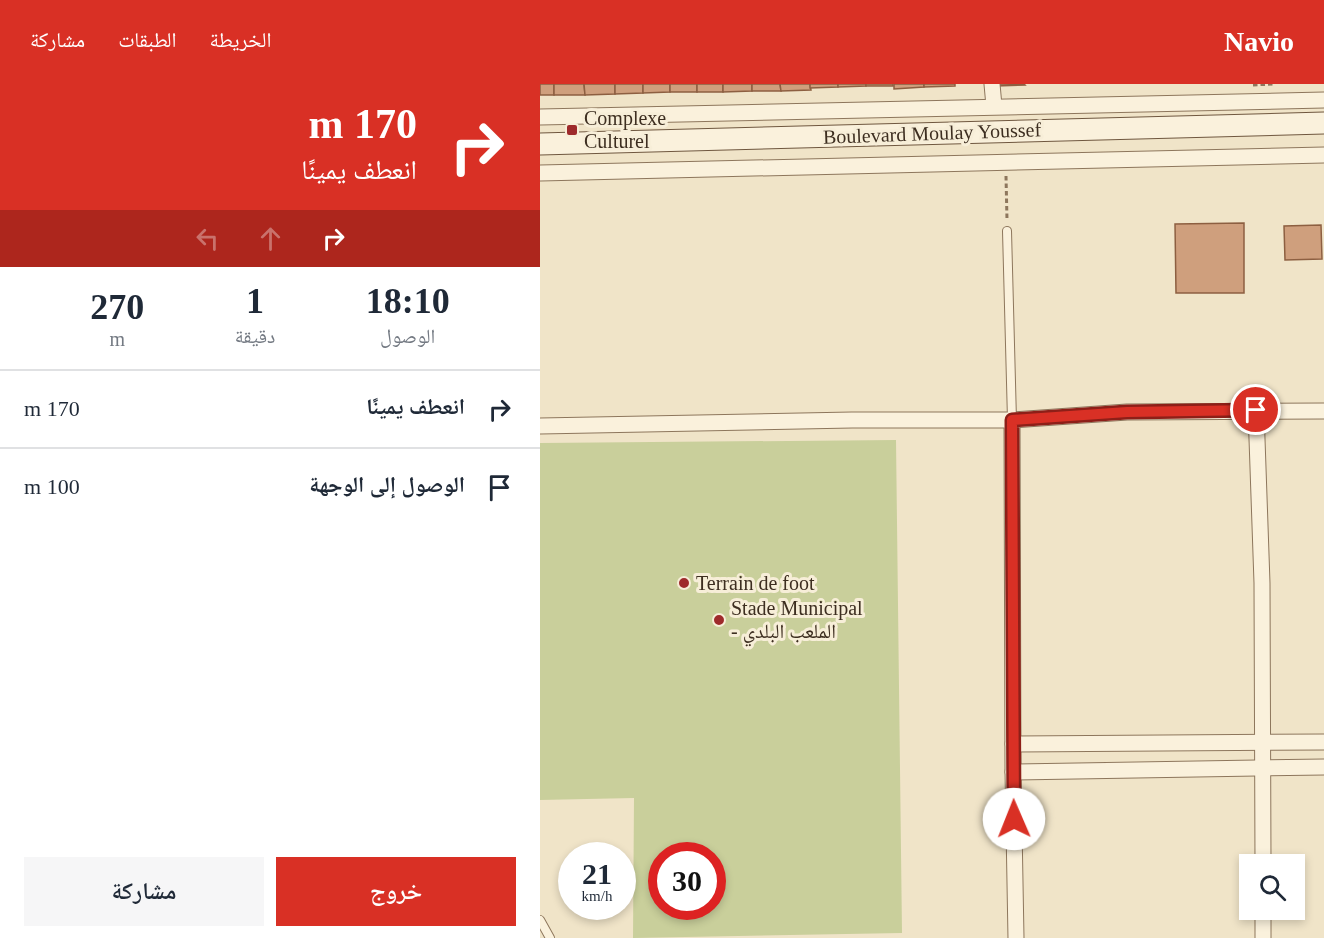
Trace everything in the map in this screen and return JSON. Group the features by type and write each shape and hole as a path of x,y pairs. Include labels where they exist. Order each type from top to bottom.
{"main road":[{"name":"Boulevard Moulay Youssef","path":"540,144 1324,123"}],"street":[{"path":"992,84 994,106"},
{"name":"Boulevard Moulay Youssef","path":"540,117 1324,100"},
{"name":"Boulevard Moulay Youssef","path":"540,173 1324,155"},
{"path":"1256,410 1262,583 1263,854"},
{"path":"540,426 852,420 1012,420 1127,412 1324,411"},
{"path":"1012,420 1012,772 1016,938"},
{"path":"1013,744 1324,742"},
{"path":"1155,743 1155,768"},
{"path":"1012,772 1324,767"},
{"path":"1263,920 1263,938"}],"lane":[{"path":"1007,231 1012,420"},
{"path":"540,920 550,938"}],"path":[{"path":"1006,174 1007,231"}],"green space":[{"name":"Stade Municipal - الملعب البلدي","path":"896,440 902,933 633,938 633,920 636,920 634,798 540,800 540,443"}],"building":[{"path":"540,84 554,84 554,95 540,95"},
{"path":"554,84 584,84 585,95 554,95"},
{"path":"584,84 615,84 615,94 585,95"},
{"path":"615,84 643,84 643,93 615,94"},
{"path":"643,84 670,84 670,92 643,93"},
{"path":"670,84 697,84 697,92 670,92"},
{"path":"697,84 723,84 723,92 697,92"},
{"path":"723,84 752,84 752,91 723,92"},
{"path":"752,84 780,84 781,91 752,91"},
{"path":"780,84 810,84 811,90 781,91"},
{"path":"810,84 838,84 838,87 810,88"},
{"path":"838,84 866,84 866,86 838,87"},
{"path":"866,84 893,84 893,86 866,86"},
{"path":"894,84 924,84 924,87 894,89"},
{"path":"924,84 955,84 955,86 924,87"},
{"path":"996,84 1024,84 1025,85 996,86"},
{"path":"1244,223 1244,293 1176,293 1175,224"},
{"path":"1321,225 1322,259 1285,260 1284,226"}],"place":[{"name":"Complexe Culturel","path":"572,130"},
{"name":"Terrain de foot","path":"684,583"},
{"name":"Stade Municipal - الملعب البلدي","path":"719,620"}],"route":[{"path":"1014,819 1012,420 1127,412 1256,410"}]}
